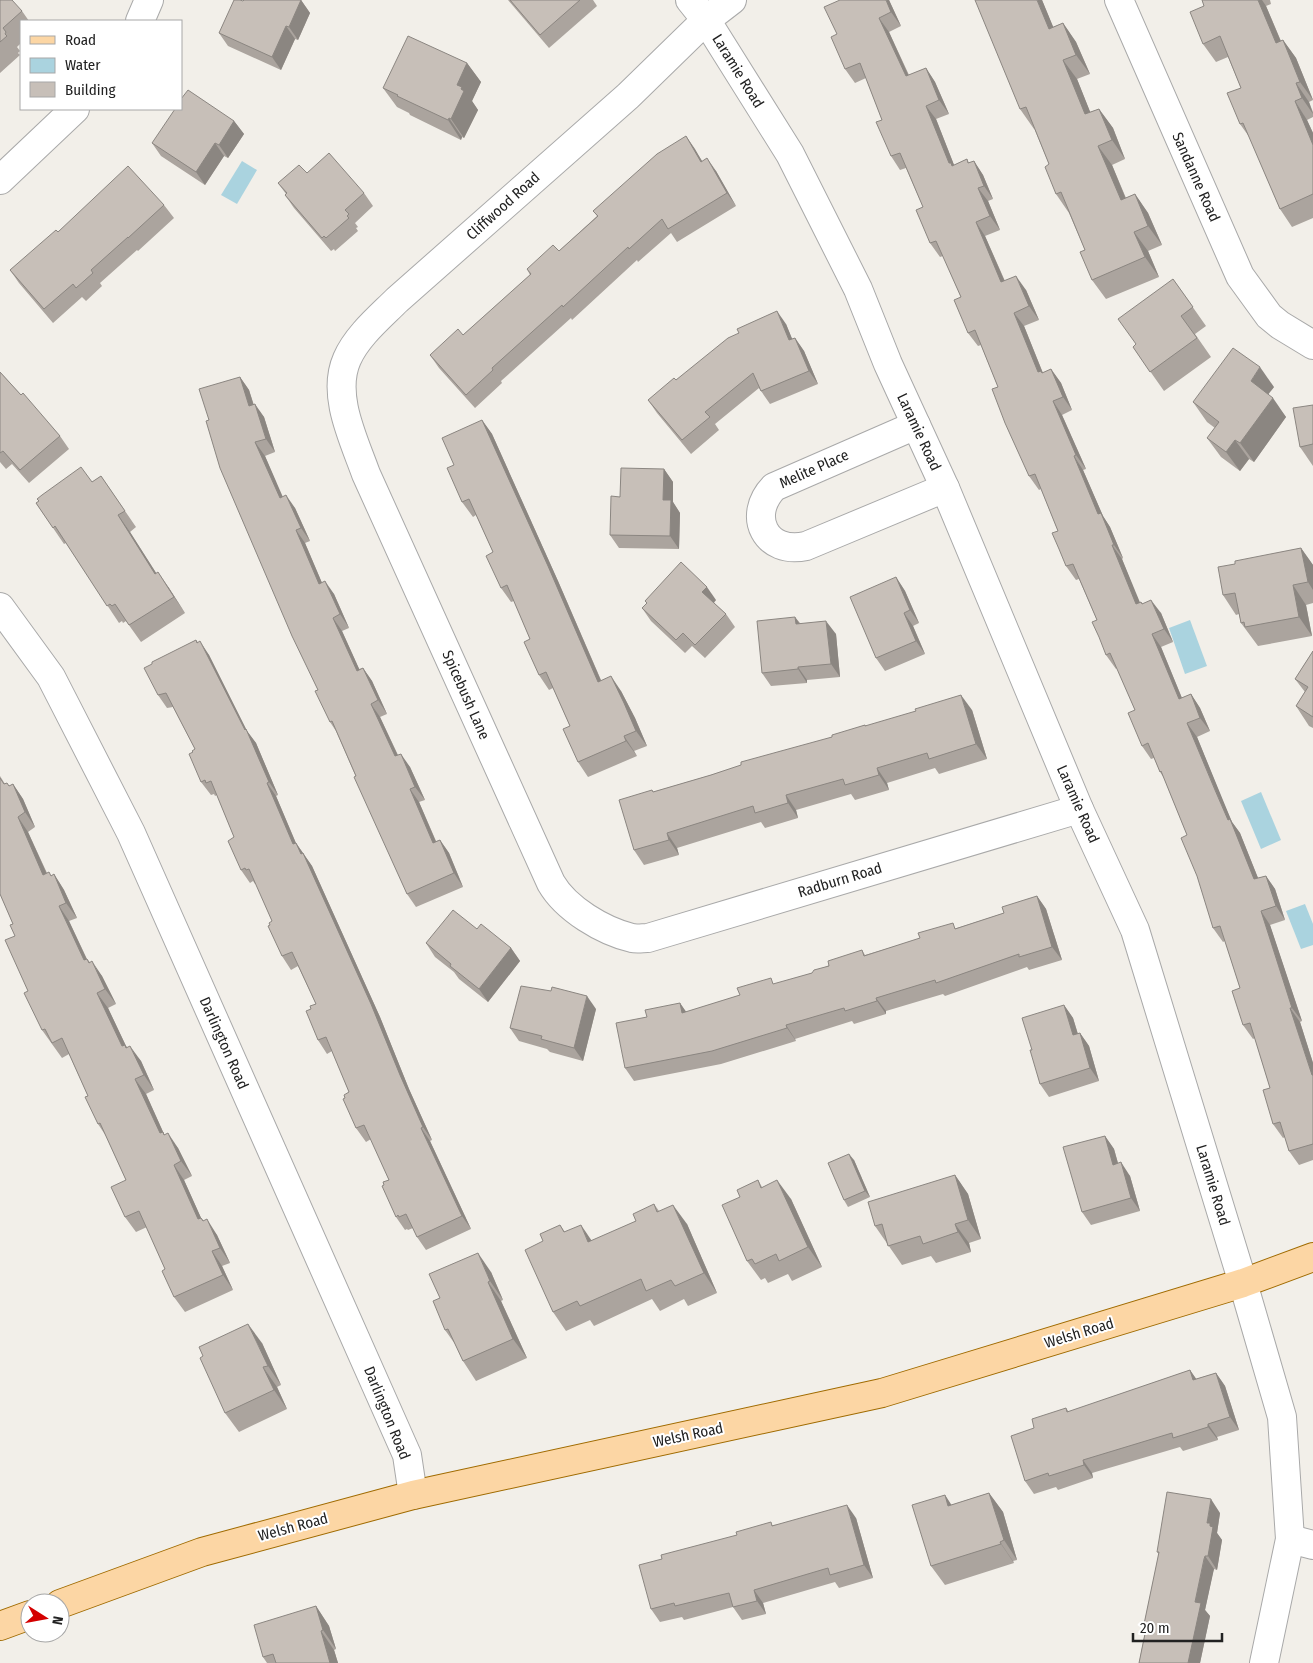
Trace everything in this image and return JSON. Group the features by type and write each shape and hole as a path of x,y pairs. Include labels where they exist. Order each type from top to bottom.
{"main road":[{"name":"Welsh Road","path":"70,1600 202,1552 413,1495 882,1393 1243,1283 1313,1256"},
{"path":"0,1626 20,1619"}],"street":[{"path":"140,20 149,0"},
{"name":"Cliffwood Road","path":"356,445 343,407 342,377 347,358 364,334 397,300 628,96 698,10 732,0"},
{"name":"Sandanne Road","path":"1119,0 1240,276 1269,316 1305,340"},
{"name":"Laramie Road","path":"698,10 790,154 858,290 888,364 945,488 1080,809 1135,930 1282,1417 1301,1542 1264,1663"},
{"path":"0,180 74,110"},
{"name":"Melite Place","path":"916,425 774,487 766,495 761,506 760,517 763,528 769,537 786,547 806,546 945,488"},
{"name":"Spicebush Lane","path":"356,445 366,474 551,883 563,901 602,926"},
{"name":"Darlington Road","path":"0,607 51,677 131,833 407,1454 413,1495"},
{"name":"Radburn Road","path":"602,926 634,939 648,938 1080,809"}],"water":[{"path":"242,161 257,170 237,204 221,195"},
{"path":"1190,620 1207,666 1185,674 1169,628"},
{"path":"1261,792 1281,840 1261,849 1241,801"},
{"path":"1305,904 1313,924 1313,945 1301,949 1286,911"}],"building":[{"path":"0,0 12,0 22,11 3,28 7,36 0,42"},
{"path":"234,0 301,0 289,27 286,26 272,57 219,33"},
{"path":"510,0 580,0 540,35"},
{"path":"840,0 886,0 891,12 879,18 906,76 926,68 939,100 926,106 949,163 952,166 967,159 968,163 974,161 984,186 978,188 990,216 976,222 1001,282 1016,276 1029,306 1014,313 1038,372 1041,371 1042,373 1051,369 1063,397 1053,401 1098,514 1101,513 1136,604 1141,602 1142,604 1151,600 1164,629 1152,634 1179,699 1191,694 1200,718 1187,723 1228,820 1230,819 1254,879 1266,876 1276,906 1261,911 1292,1008 1290,1008 1313,1075 1313,1144 1289,1151 1280,1122 1273,1124 1263,1090 1270,1088 1250,1023 1243,1025 1232,991 1240,988 1220,926 1213,928 1197,876 1181,838 1187,835 1148,743 1142,746 1128,713 1135,710 1110,653 1106,655 1092,622 1097,620 1073,564 1066,566 1052,533 1058,531 1035,474 1029,476 1005,423 992,389 998,387 975,330 968,333 954,300 961,297 936,241 930,243 916,210 923,207 900,153 891,156 876,122 882,120 860,63 845,69 831,37 837,34 824,7"},
{"path":"975,0 1037,0 1049,29 1063,23 1076,55 1063,60 1085,114 1099,109 1112,140 1098,146 1121,200 1135,194 1148,226 1134,232 1145,257 1092,280 1080,252 1085,250 1061,192 1056,194 1045,167 1049,164 1026,107 1020,109"},
{"path":"1202,0 1258,0 1276,43 1283,40 1300,82 1296,83 1302,98 1295,101 1313,145 1313,194 1280,209 1243,123 1240,124 1227,93 1241,88 1220,36 1203,44 1190,12 1204,6"},
{"path":"408,36 467,63 457,85 462,87 461,89 464,91 451,119 449,118 448,120 383,88"},
{"path":"188,90 234,121 219,145 215,143 196,172 152,143 174,110 182,110 182,98"},
{"path":"686,136 701,162 707,158 727,193 668,229 662,219 629,249 628,247 563,307 562,305 492,368 493,370 466,395 430,355 458,329 463,335 531,274 527,269 553,245 559,251 598,216 593,211 657,154"},
{"path":"329,153 364,193 345,210 349,214 347,216 349,218 326,238 324,236 322,238 285,195 287,193 278,183 299,165 307,173"},
{"path":"128,166 164,205 91,270 93,273 76,288 73,284 44,309 10,270 56,230 58,232"},
{"path":"1173,279 1193,307 1181,316 1197,338 1150,372 1133,347 1136,344 1118,319"},
{"path":"777,311 789,340 795,338 809,371 761,391 753,373 705,412 710,417 682,440 648,400 728,338 739,333 737,329"},
{"path":"1233,348 1260,367 1251,381 1273,398 1240,443 1235,440 1226,452 1207,438 1219,422 1193,402"},
{"path":"0,372 21,395 23,393 60,436 20,470 3,451 0,453"},
{"path":"240,377 249,406 255,404 266,439 255,442 280,498 286,495 301,528 296,530 319,584 325,581 340,614 333,618 357,671 363,668 378,700 371,704 395,756 401,754 415,787 410,789 433,843 440,840 454,873 407,894 354,777 356,776 332,721 330,722 315,691 318,690 292,636 220,468 206,421 209,420 199,389"},
{"path":"1313,405 1313,444 1300,447 1293,408"},
{"path":"482,420 598,682 611,676 636,731 624,736 626,741 578,762 563,729 570,726 546,672 539,675 524,642 530,639 507,585 501,588 486,556 493,552 469,499 462,502 447,468 454,465 442,438"},
{"path":"81,467 92,482 101,476 125,511 118,515 155,574 158,572 174,597 129,625 115,604 107,606 55,526 53,528 36,503 39,501 37,499"},
{"path":"621,468 664,469 663,500 671,500 670,536 610,535 611,496 620,497"},
{"path":"1301,548 1308,582 1293,585 1299,617 1245,627 1244,622 1241,623 1235,593 1223,595 1218,567 1235,564 1235,561"},
{"path":"681,562 707,587 702,592 726,614 695,645 683,633 676,640 642,608 647,603 645,601"},
{"path":"896,577 910,610 904,613 916,641 876,658 850,597"},
{"path":"795,617 796,624 826,621 831,664 762,673 757,621"},
{"path":"196,640 197,643 200,641 246,729 293,844 296,843 301,854 303,853 371,1004 423,1127 421,1128 462,1216 417,1237 406,1214 396,1217 382,1186 384,1185 383,1182 389,1180 364,1125 356,1128 343,1099 345,1098 344,1095 349,1092 326,1037 318,1040 306,1011 311,1009 310,1006 316,1004 292,952 282,956 268,926 272,921 249,869 241,870 228,841 234,837 211,781 206,783 205,780 201,782 189,754 195,749 166,693 158,695 144,668"},
{"path":"1313,651 1313,717 1296,706 1308,687 1295,679"},
{"path":"961,695 976,744 929,759 927,753 877,768 879,775 845,785 843,779 786,795 788,803 755,813 753,806 667,833 669,840 634,850 619,800 711,775 741,765 741,762 832,737 832,735 916,711 915,709"},
{"path":"0,778 4,784 7,783 9,786 13,784 25,812 18,817 43,875 49,872 51,876 54,874 66,903 59,906 84,960 87,959 89,963 92,961 105,989 97,993 122,1046 125,1045 126,1048 130,1046 144,1075 135,1079 160,1133 163,1132 164,1135 168,1133 181,1161 174,1165 198,1219 201,1218 203,1221 207,1219 220,1248 212,1251 223,1275 174,1297 162,1271 165,1269 139,1211 125,1217 111,1187 126,1180 100,1123 98,1124 85,1097 88,1096 62,1038 52,1043 45,1029 42,1030 24,993 28,991 5,940 15,936 10,925 13,924 0,894"},
{"path":"1037,896 1052,947 1019,957 1019,954 936,983 935,980 876,998 877,1001 845,1011 844,1008 786,1025 787,1028 712,1051 625,1068 616,1023 647,1017 645,1010 680,1003 682,1013 740,995 737,988 771,978 773,984 812,973 814,970 829,966 828,961 862,950 864,956 920,938 918,933 953,923 955,929 1004,913 1002,907"},
{"path":"453,910 477,929 481,924 511,948 479,989 450,966 451,964 426,943"},
{"path":"521,986 551,991 552,987 587,996 574,1048 541,1039 542,1036 510,1028"},
{"path":"1064,1005 1073,1035 1080,1033 1090,1068 1040,1084 1022,1018"},
{"path":"1105,1136 1113,1165 1121,1162 1131,1198 1082,1212 1063,1147"},
{"path":"849,1154 865,1191 844,1200 828,1163"},
{"path":"955,1175 968,1220 955,1224 958,1232 923,1244 920,1236 888,1246 882,1224 875,1226 868,1202"},
{"path":"758,1180 761,1188 777,1180 808,1247 779,1261 776,1254 755,1264 752,1259 747,1261 722,1205 740,1197 737,1190"},
{"path":"654,1204 657,1212 673,1205 704,1273 675,1286 671,1280 646,1291 641,1279 580,1306 577,1301 553,1312 525,1250 543,1241 540,1234 560,1225 564,1232 581,1225 588,1242 636,1221 633,1214"},
{"path":"478,1253 490,1281 488,1282 513,1339 463,1361 448,1329 445,1330 433,1301 440,1298 429,1274"},
{"path":"248,1324 268,1366 263,1367 274,1390 225,1413 200,1358 203,1356 199,1347"},
{"path":"1190,1370 1193,1380 1216,1373 1230,1417 1208,1424 1208,1427 1173,1438 1172,1433 1083,1460 1084,1465 1049,1476 1048,1473 1025,1481 1011,1436 1034,1428 1032,1419 1066,1408 1067,1412"},
{"path":"1167,1492 1211,1499 1207,1523 1210,1523 1210,1526 1213,1527 1208,1556 1205,1556 1204,1559 1195,1602 1201,1603 1188,1663 1139,1663 1146,1629 1143,1629 1159,1552 1157,1552"},
{"path":"989,1493 1004,1540 1000,1542 1001,1544 931,1566 912,1505 945,1495 948,1506"},
{"path":"847,1505 864,1565 830,1575 828,1568 754,1590 757,1601 733,1607 729,1593 675,1606 674,1603 651,1609 639,1565 662,1559 661,1555 737,1535 736,1532 771,1522 772,1526"},
{"path":"316,1606 330,1663 276,1663 273,1654 263,1657 254,1625"}]}
